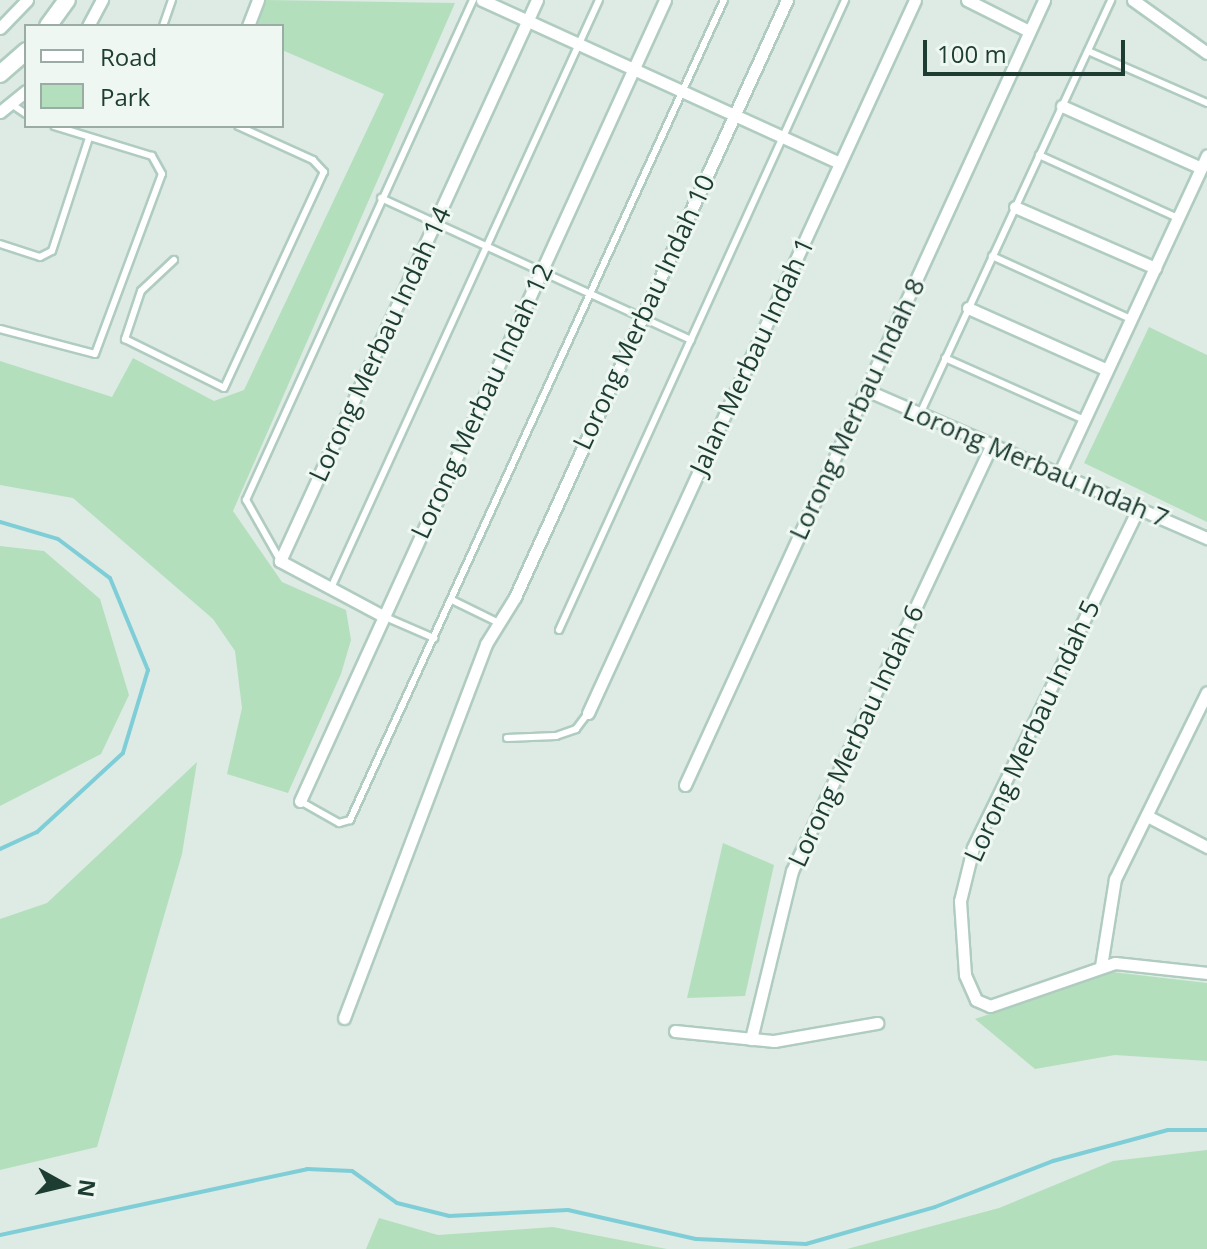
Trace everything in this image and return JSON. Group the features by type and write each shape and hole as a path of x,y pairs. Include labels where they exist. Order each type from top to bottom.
{"street":[{"path":"0,28 26,0"},
{"path":"49,24 67,0"},
{"path":"89,24 102,0"},
{"path":"249,24 258,0"},
{"path":"482,0 840,163"},
{"name":"Lorong Merbau Indah 14","path":"280,561 537,0"},
{"name":"Lorong Merbau Indah 12","path":"300,801 665,0"},
{"name":"Lorong Merbau Indah 10","path":"344,1018 470,685 502,624 787,0"},
{"name":"Jalan Merbau Indah 1","path":"588,713 915,0"},
{"path":"967,0 1029,31"},
{"name":"Lorong Merbau Indah 8","path":"685,785 1044,0"},
{"path":"1133,0 1207,53"},
{"path":"0,74 24,53"},
{"path":"0,112 24,92"},
{"path":"1062,106 1201,168"},
{"path":"1060,472 1207,156"},
{"path":"1015,207 1155,268"},
{"path":"968,308 1107,370"},
{"name":"Lorong Merbau Indah 7","path":"866,390 1207,538"},
{"name":"Lorong Merbau Indah 6","path":"751,1039 792,871 992,445"},
{"name":"Lorong Merbau Indah 5","path":"1101,966 983,1005 967,984 959,923 968,861 1139,507"},
{"path":"280,561 329,591 383,616"},
{"path":"1207,692 1115,879 1101,966 1207,973"},
{"path":"1147,816 1207,847"},
{"path":"675,1031 751,1039 877,1023"}],"lane":[{"path":"164,24 172,0"},
{"path":"280,561 246,500 473,0"},
{"path":"329,591 489,247 599,0"},
{"path":"300,801 339,823 350,820 724,0"},
{"path":"559,630 845,0"},
{"path":"920,414 1111,0"},
{"path":"1088,51 1207,103"},
{"path":"10,103 24,113"},
{"path":"0,329 84,355 100,350 163,169 152,156 60,128"},
{"path":"174,260 141,291 125,339 224,388 324,172 313,160 242,128"},
{"path":"0,244 40,257 52,251 89,138"},
{"path":"1039,155 1178,218"},
{"path":"381,198 691,340"},
{"path":"992,256 1131,319"},
{"path":"945,358 1084,420"},
{"path":"452,600 502,624"},
{"path":"383,616 434,638"},
{"path":"507,738 556,736 576,729 588,713"}],"green space":[{"path":"266,0 455,3 233,511 282,582 346,610 351,640 341,674 288,793 227,774 242,708 235,651 213,619 73,498 0,485 0,361 112,397 133,358 214,401 244,390 384,94 284,51 284,24 255,24"},
{"path":"1149,327 1207,355 1207,522 1084,463"},
{"path":"0,546 44,551 100,599 129,695 101,754 0,806"},
{"path":"197,762 182,854 97,1147 0,1170 0,919 47,903"},
{"path":"723,843 774,865 745,996 687,998"},
{"path":"1112,972 1207,983 1207,1061 1115,1055 1035,1069 975,1019"},
{"path":"1207,1150 1207,1249 847,1249 999,1208 1113,1161"},
{"path":"379,1218 438,1235 553,1227 667,1249 366,1249"}],"waterway":[{"path":"0,522 58,539 110,578 148,670 123,753 37,832 0,849"},
{"path":"0,1235 307,1169 352,1171 397,1203 449,1216 568,1210 696,1239 806,1244 935,1207 1053,1161 1168,1130 1207,1130"}]}
